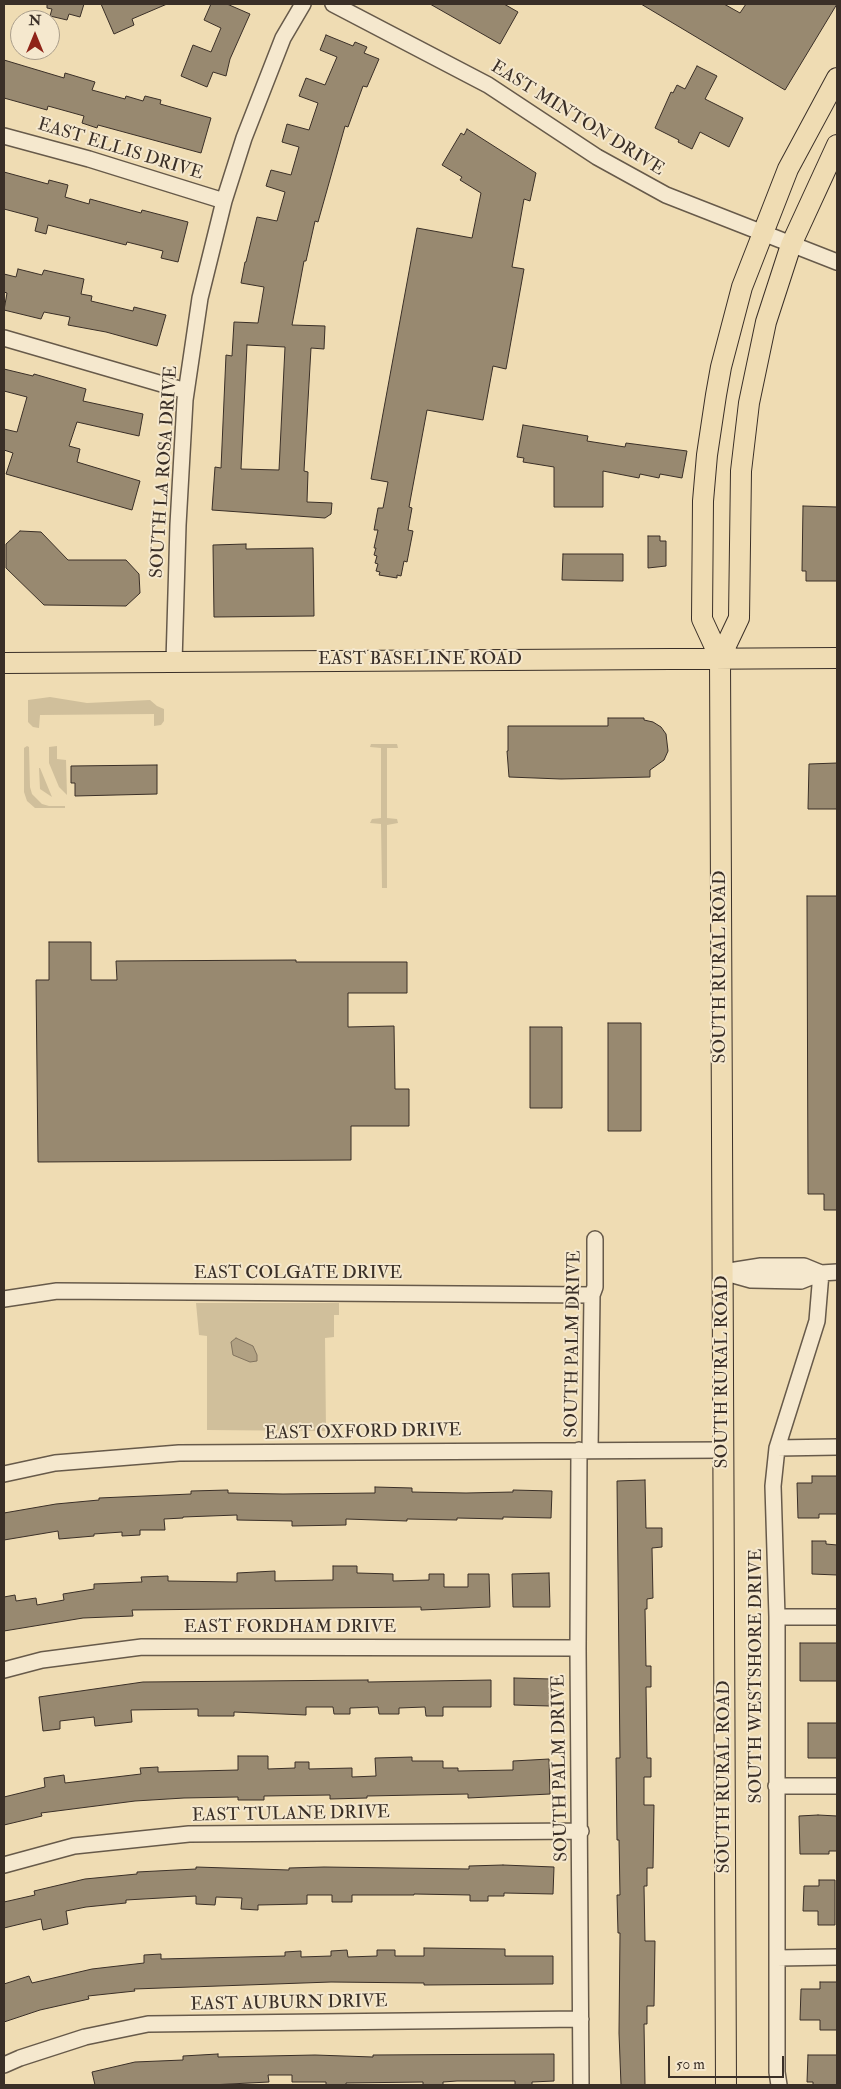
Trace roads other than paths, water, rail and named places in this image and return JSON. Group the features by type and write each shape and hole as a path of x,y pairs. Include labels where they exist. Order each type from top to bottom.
{"main road":[{"name":"SOUTH RURAL ROAD","path":"726,2085 720,658 702,619 704,479 721,367 742,287 788,169 837,78"},
{"name":"SOUTH RURAL ROAD","path":"720,658 739,618 741,471 749,403 766,322 790,245 837,145"},
{"name":"EAST BASELINE ROAD","path":"4,663 837,658"}],"street":[{"name":"SOUTH LA ROSA DRIVE","path":"174,662 178,516 186,391 200,298 224,201 244,138 283,38 303,4"},
{"name":"EAST MINTON DRIVE","path":"333,4 488,85 597,157 666,195 837,262"},
{"name":"EAST ELLIS DRIVE","path":"4,136 224,201"},
{"path":"4,338 186,391"},
{"name":"SOUTH PALM DRIVE","path":"581,2085 581,1831 578,1648 592,1295 596,1287 596,1239"},
{"path":"723,1272 761,1266 804,1266 821,1272 837,1272"},
{"name":"SOUTH WESTSHORE DRIVE","path":"779,2085 776,2072 776,1617 773,1486 776,1448 817,1321 821,1272"},
{"name":"EAST COLGATE DRIVE","path":"4,1299 57,1291 592,1295"},
{"path":"776,1448 837,1447"},
{"name":"EAST OXFORD DRIVE","path":"4,1474 55,1463 179,1453 724,1450"},
{"path":"776,1617 837,1616"},
{"name":"EAST FORDHAM DRIVE","path":"4,1670 42,1660 142,1647 578,1648"},
{"path":"776,1786 837,1786"},
{"name":"EAST TULANE DRIVE","path":"4,1865 74,1846 189,1834 581,1831"},
{"path":"776,1958 837,1957"},
{"name":"EAST AUBURN DRIVE","path":"4,2065 85,2037 148,2024 581,2019"}]}
